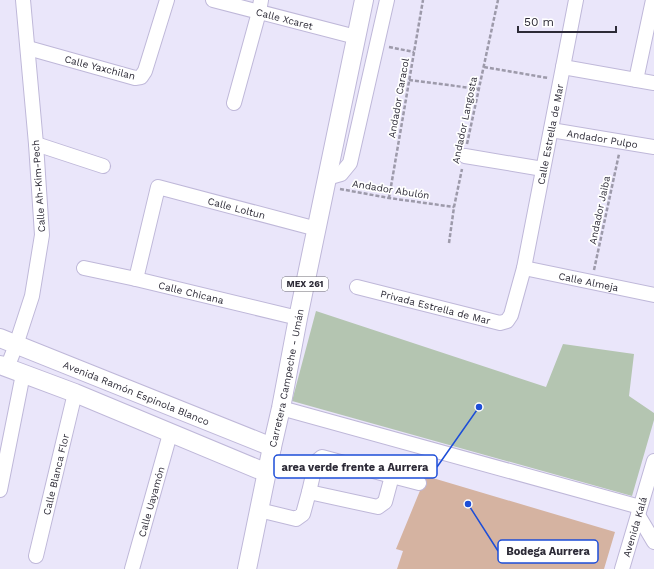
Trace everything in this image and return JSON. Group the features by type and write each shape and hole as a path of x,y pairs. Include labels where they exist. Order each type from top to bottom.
{"main road":[{"name":"Carretera Campeche - Umán","path":"247,569 364,0"},
{"name":"Avenida Ramón Espinola Blanco","path":"8,341 272,447"},
{"path":"10,369 75,393 170,434 267,473"}],"street":[{"name":"Calle Ah-Kim-Pech","path":"0,490 10,369 8,341 32,296 42,235 36,144 23,0"},
{"name":"Calle Yaxchilan","path":"28,48 135,78 141,77 145,71 166,0"},
{"name":"Calle Xcaret","path":"213,0 260,6 356,37"},
{"path":"326,182 341,174 350,163 387,0"},
{"name":"Calle Estrella de Mar","path":"524,268 576,0"},
{"path":"636,80 653,0"},
{"path":"234,103 260,6"},
{"path":"562,74 636,80 654,84"},
{"name":"Andador Pulpo","path":"551,130 654,147"},
{"path":"36,144 103,166"},
{"path":"465,156 543,168"},
{"name":"Calle Loltun","path":"136,279 158,187 317,229"},
{"name":"Calle Chicana","path":"84,268 298,318"},
{"name":"Calle Almeja","path":"524,268 654,295"},
{"name":"Privada Estrella de Mar","path":"357,287 500,323 507,321 511,315 524,268"},
{"name":"Calle Blanca Flor","path":"36,556 75,393"},
{"path":"281,408 639,511 654,542"},
{"name":"Calle Uayamón","path":"132,569 170,434"},
{"path":"259,510 296,519 303,514 316,462 322,457 419,483"},
{"name":"Avenida Kalá","path":"622,569 654,461"},
{"path":"308,492 378,508 385,502 392,476"}],"path":[{"name":"Andador Caracol","path":"389,198 423,0"},
{"name":"Andador Langosta","path":"449,243 454,207 498,0"},
{"path":"377,45 414,52"},
{"path":"484,67 562,74"},
{"path":"409,80 479,89"},
{"name":"Andador Jaiba","path":"591,282 622,142"},
{"name":"Andador Abulón","path":"326,182 389,198 454,207"}],"green space":[{"path":"316,311 546,387 563,344 634,354 629,396 654,413 654,420 632,496 292,401"}],"building":[{"path":"426,476 615,532 604,569 397,569 403,551 396,549"}],"place":[{"name":"area verde frente a Aurrera","path":"479,407"},
{"name":"Bodega Aurrera","path":"468,504"}]}
